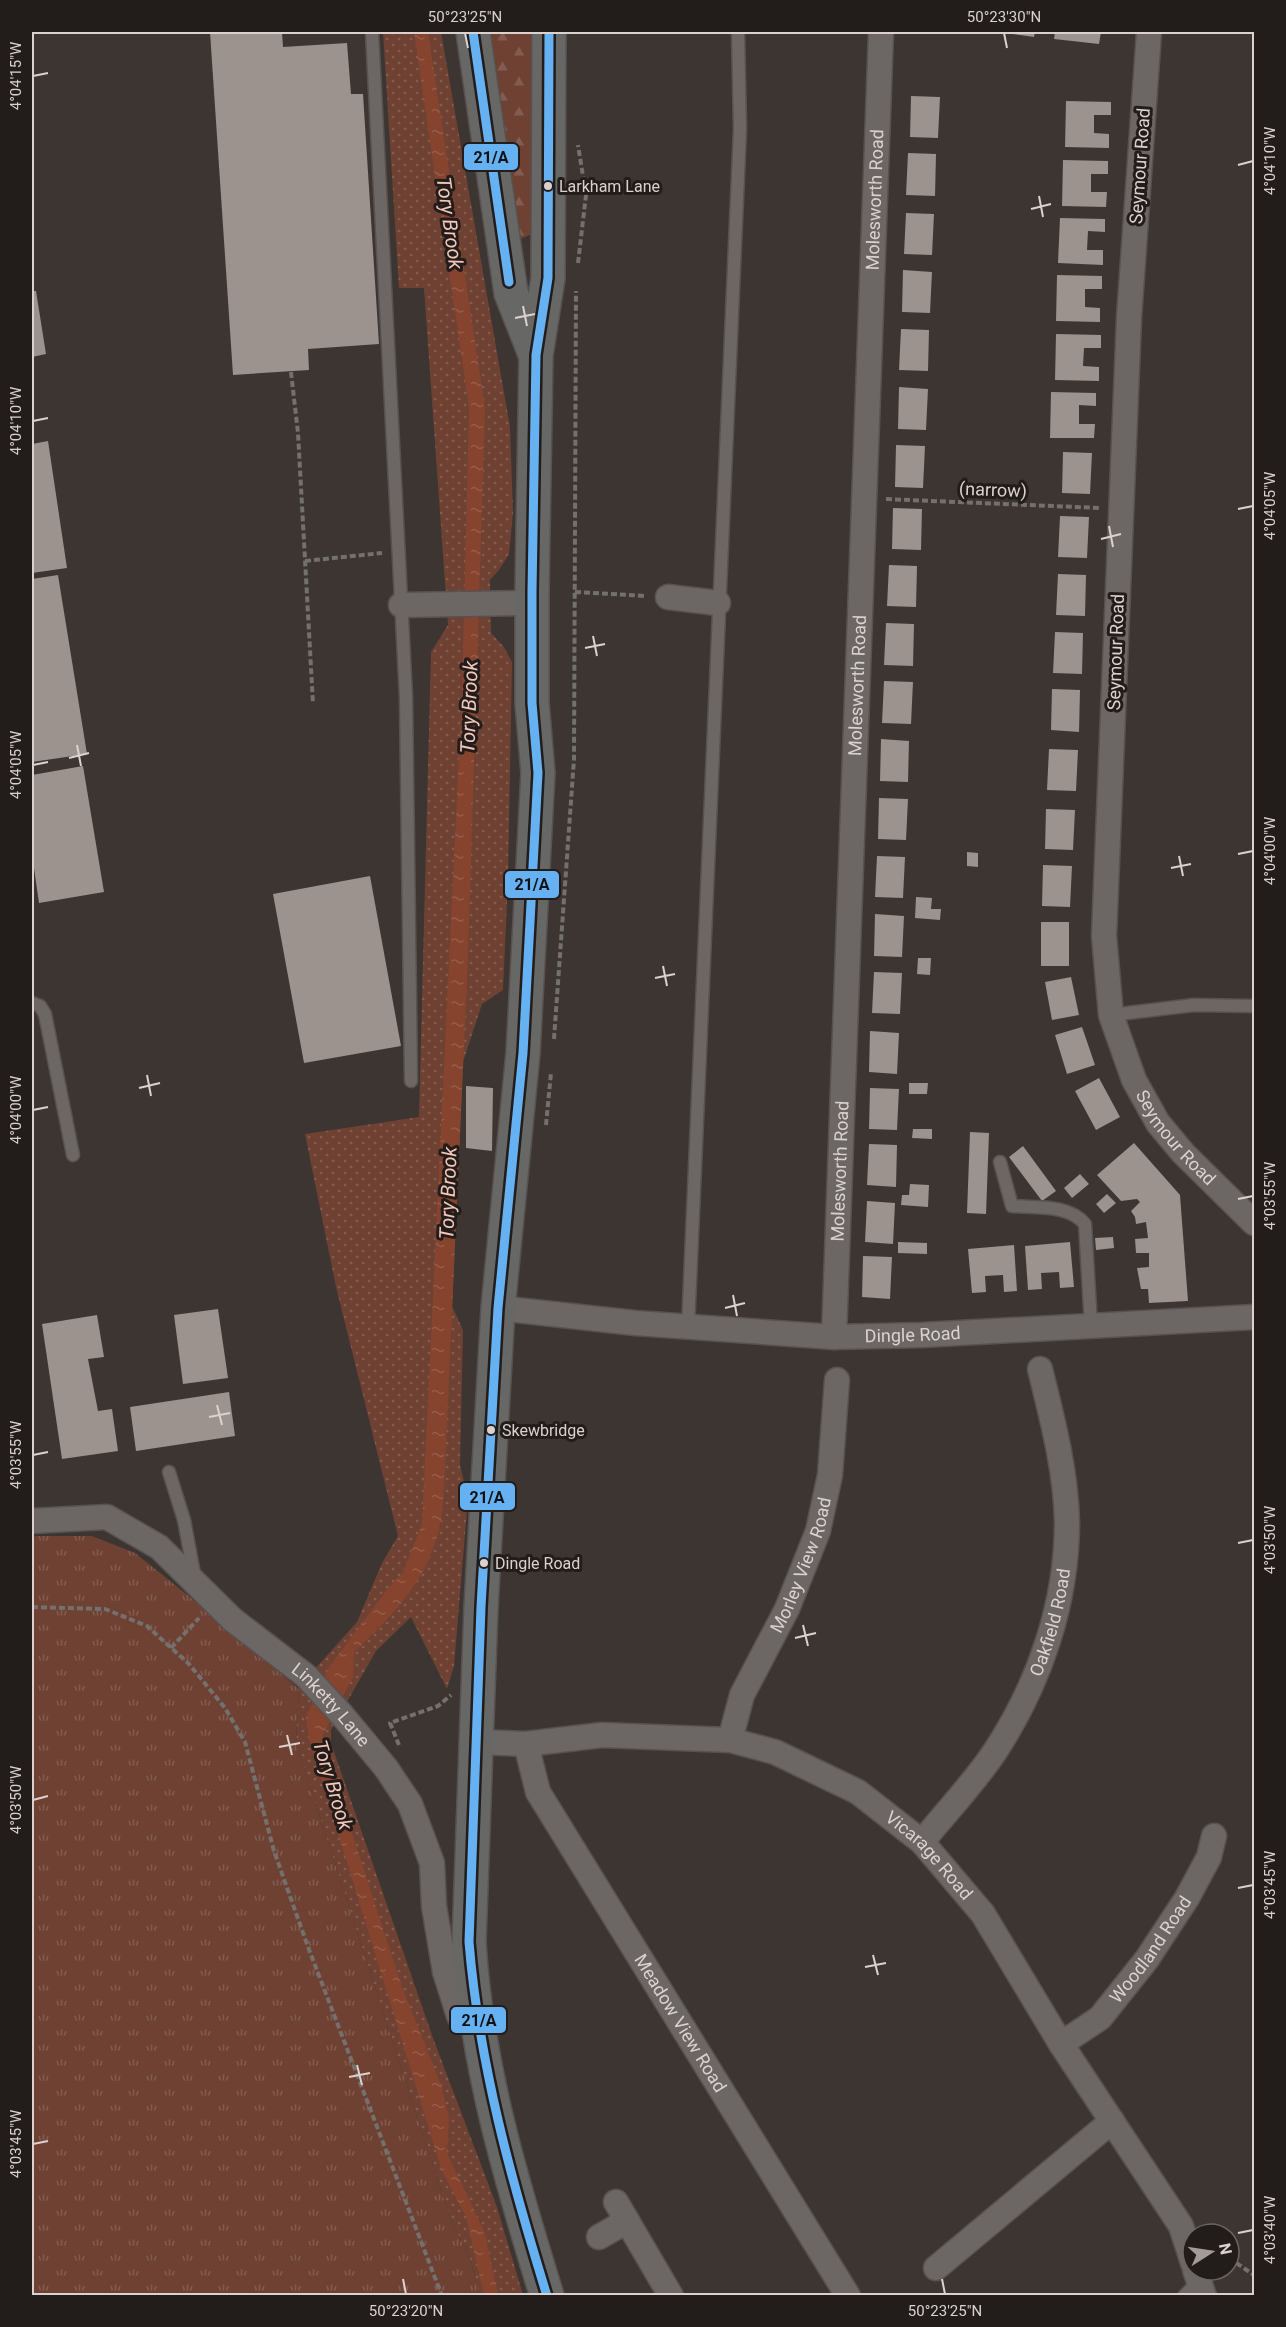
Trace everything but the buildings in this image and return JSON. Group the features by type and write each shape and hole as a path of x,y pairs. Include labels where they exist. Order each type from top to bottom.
{"main road":[{"path":"473,32 511,293 536,355"},
{"path":"548,2295 526,2226 494,2106 471,1986 469,1942 498,1308 523,1053 538,773 532,703 532,603 536,355 548,278 549,32"}],"street":[{"name":"Molesworth Road","path":"834,1337 881,32"},
{"name":"Seymour Road","path":"1149,32 1129,318 1104,936 1111,1015 1134,1080 1158,1123 1183,1153 1254,1223"},
{"path":"668,597 718,603"},
{"path":"401,604 532,603"},
{"name":"Dingle Road","path":"498,1308 688,1328 834,1337 922,1335 1254,1317"},
{"name":"Oakfield Road","path":"922,1842 995,1752 1026,1700 1046,1649 1063,1584 1065,1509 1058,1440 1040,1369"},
{"name":"Morley View Road","path":"730,1740 742,1695 787,1609 818,1531 830,1475 837,1380"},
{"name":"Linketty Lane","path":"32,1521 107,1518 159,1547 233,1620 306,1676 342,1715 387,1768 410,1804 432,1863 434,1906 445,1972 459,2016 478,2030"},
{"name":"Vicarage Road","path":"476,1756 526,1744 602,1735 730,1740 775,1752 858,1792 922,1842 983,1914 1061,2044 1181,2230"},
{"name":"Meadow View Road","path":"526,1744 538,1792 848,2295"},
{"name":"Woodland Road","path":"1061,2044 1100,2018 1147,1959 1209,1857 1214,1836"},
{"path":"936,2268 1112,2121"},
{"path":"599,2237 621,2211 671,2295"}],"lane":[{"path":"372,32 406,697 411,1081"},
{"path":"688,1328 740,129 738,32"},
{"path":"32,1003 40,1006 45,1014 73,1155"},
{"path":"1111,1015 1194,1005 1254,1006"},
{"path":"1000,1162 1012,1206 1068,1211 1078,1216 1085,1224 1091,1325"},
{"path":"169,1472 184,1520 196,1583"}],"path":[{"path":"577,140 586,195 577,270"},
{"path":"553,1046 574,759 576,280"},
{"path":"291,372 298,433 313,704"},
{"name":"(narrow)","path":"864,498 1122,509"},
{"path":"305,561 398,551"},
{"path":"575,592 668,597"},
{"path":"546,1127 552,1069"},
{"path":"171,1648 214,1601"},
{"path":"32,1607 105,1609 147,1626 189,1664 225,1708 244,1742 285,1883 442,2295"},
{"path":"390,1723 438,1706"},
{"path":"1241,2266 1254,2275"}],"green space":[{"path":"383,32 441,32 510,427 513,513 509,554 490,580 491,633 504,647 512,662 508,880 503,990 482,1004 463,1062 452,1306 463,1330 460,1465 468,1498 454,1666 447,1689 411,1617 376,1651 331,1730 331,1743 433,2038 497,2207 523,2295 479,2295 471,2261 449,2215 296,1743 299,1689 357,1622 382,1563 398,1536 336,1287 305,1134 419,1117 431,652 448,625 424,288 399,288"},
{"path":"489,32 533,32 532,234 520,239"},
{"path":"32,1536 92,1536 135,1553 299,1689 296,1743 449,2215 471,2261 479,2295 32,2295"}],"water":[{"name":"Tory Brook","path":"414,32 428,32 485,408 468,957 444,1488 441,1520 435,1544 427,1562 418,1579 395,1610 354,1652 353,1677 321,1738 402,1987 441,2085 449,2118 447,2153 485,2233 498,2295 484,2295 466,2217 442,2171 309,1739 306,1717 329,1667 389,1587 402,1574 422,1524 462,692 469,408"}],"transit line":[{"name":"21/A","path":"473,32 509,282"},
{"name":"21/A","path":"547,2296 498,2121 480,2032 469,1942 481,1607 498,1308 523,1053 538,773 532,703 532,591 536,355 548,278 549,32"}],"place":[{"name":"Larkham Lane","path":"548,186"},
{"name":"Skewbridge","path":"491,1430"},
{"name":"Dingle Road","path":"484,1563"}]}
